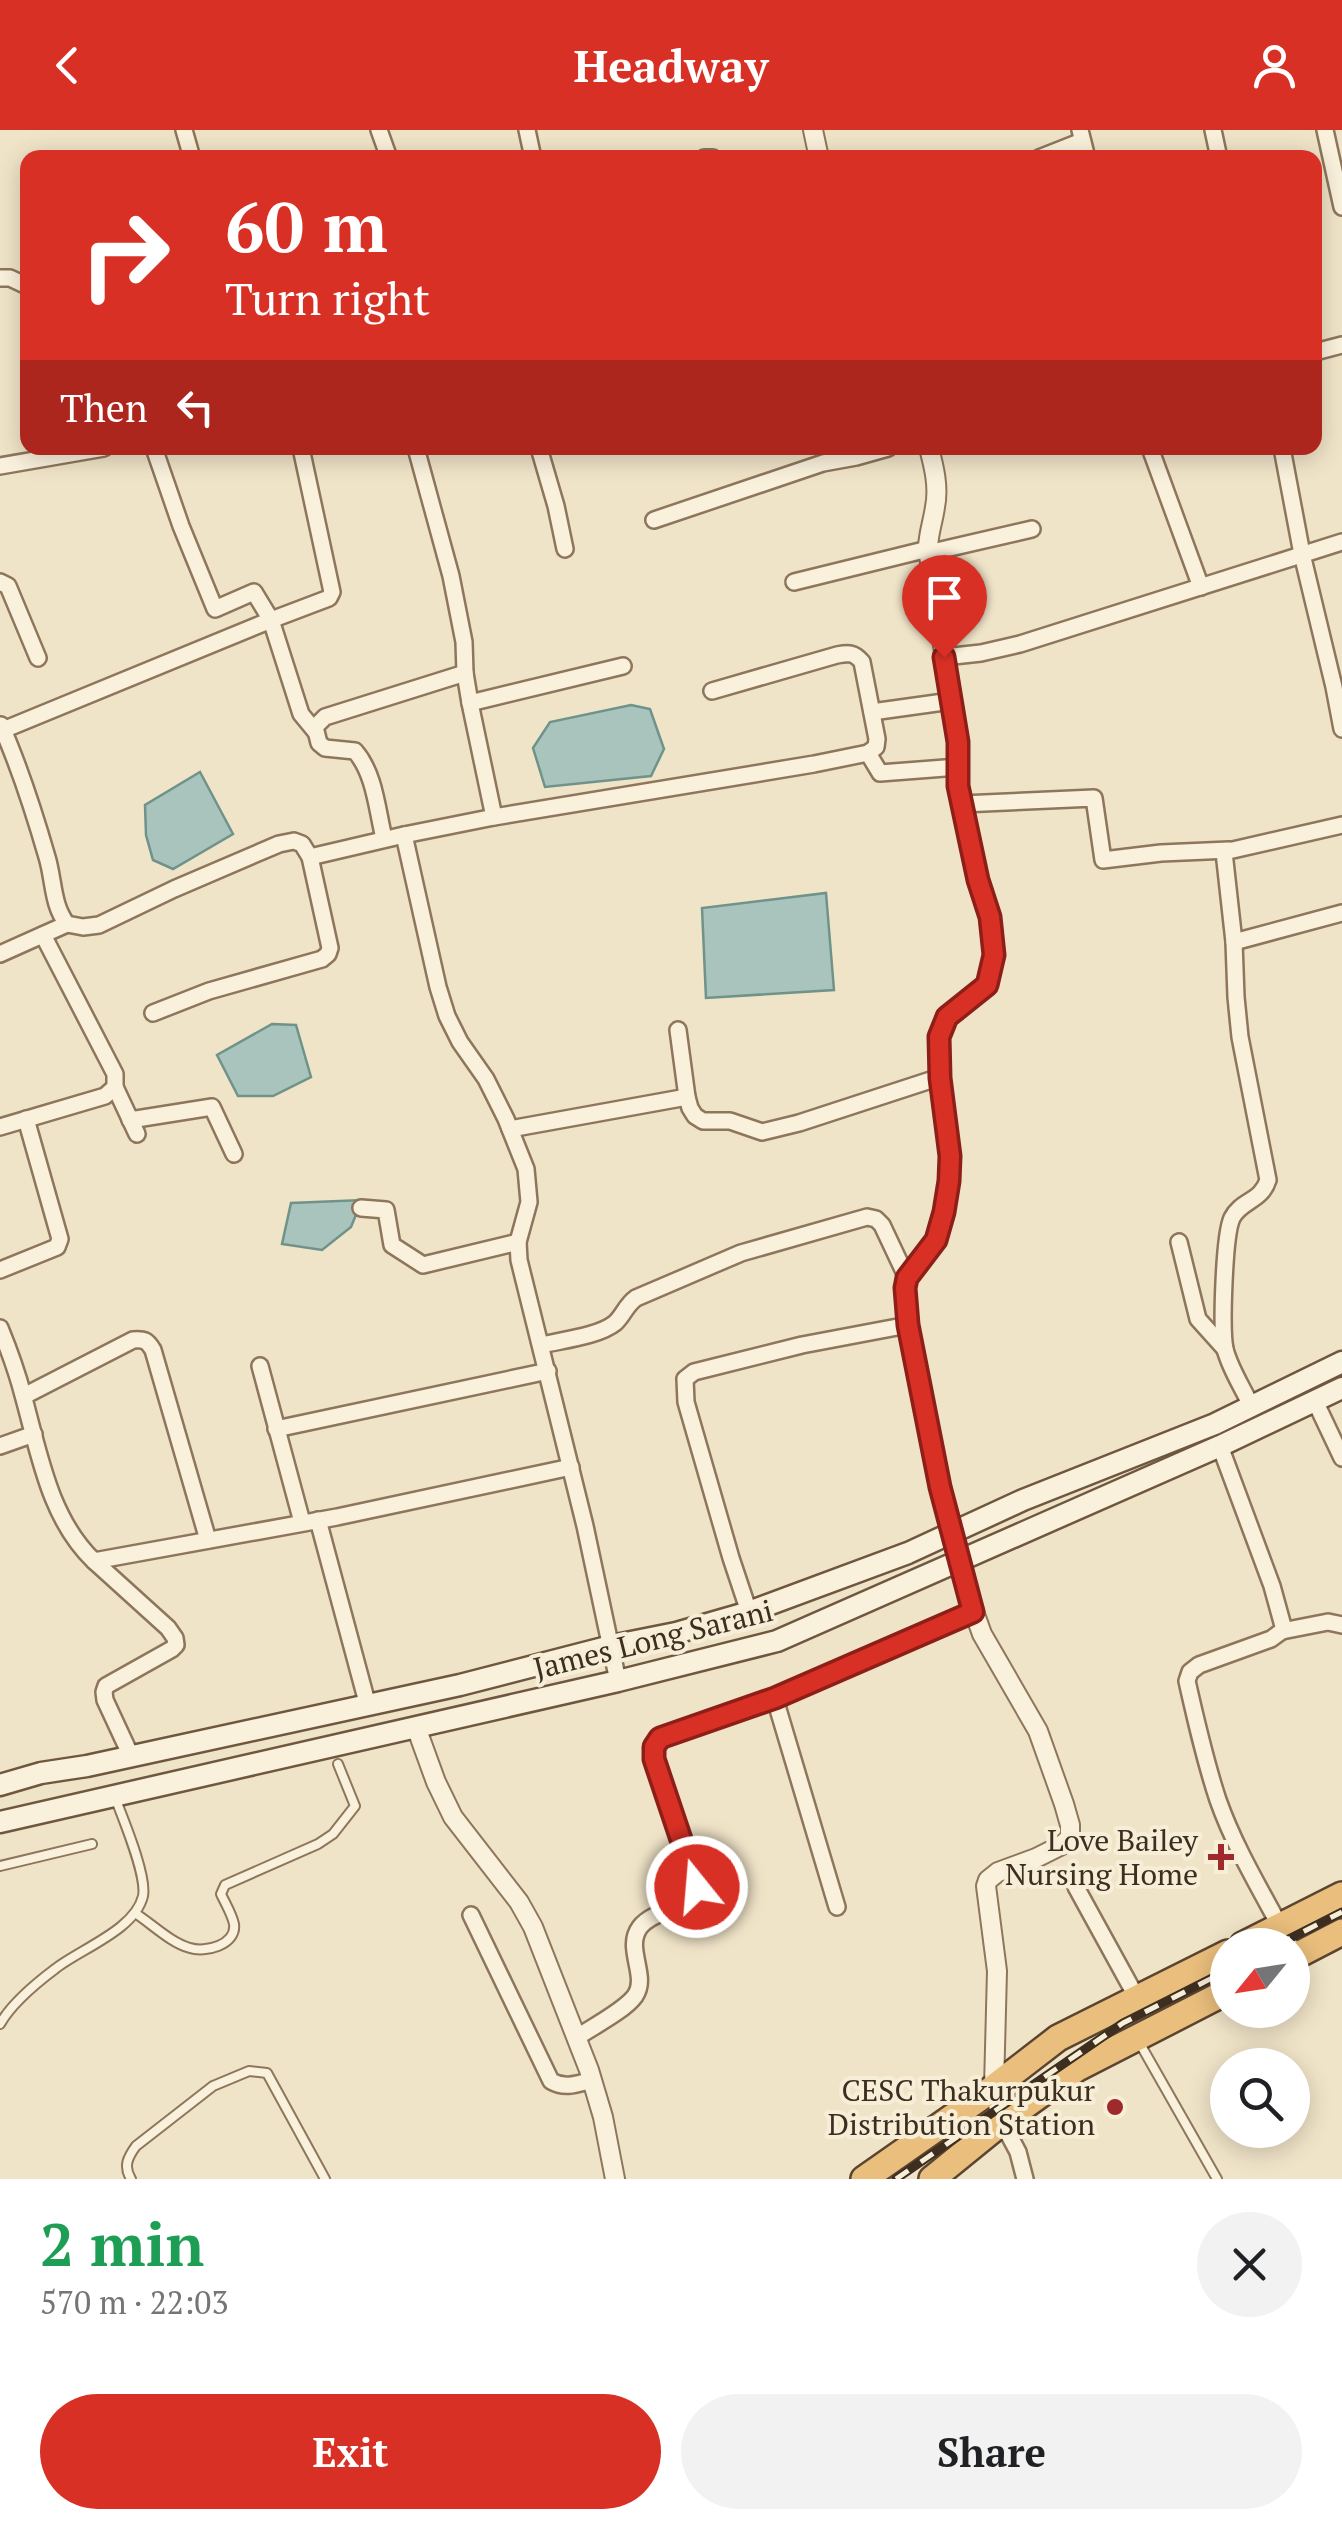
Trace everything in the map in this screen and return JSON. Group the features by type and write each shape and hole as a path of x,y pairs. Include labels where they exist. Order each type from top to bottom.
{"highway":[{"path":"1309,1928 1342,1896"},
{"path":"1310,1941 1342,1932"},
{"path":"864,2179 1058,2038 1210,1962"},
{"path":"932,2179 1076,2069 1210,2000"}],"main road":[{"path":"0,1784 368,1706 750,1612 892,1560 1022,1500 1214,1424 1342,1362"},
{"name":"James Long Sarani","path":"0,1822 777,1641 1220,1446 1342,1388"},
{"path":"115,1795 121,1758"}],"street":[{"path":"1324,130 1342,207"},
{"path":"1054,150 1081,135"},
{"path":"0,466 64,455"},
{"path":"156,455 215,609 254,592 272,620 301,714 315,730 319,743 325,748 355,751 363,760 384,838"},
{"path":"67,924 58,914 49,863 27,788 2,726 329,598 332,592 302,455"},
{"path":"418,455 451,576 464,642 470,704 494,816"},
{"path":"541,455 565,549"},
{"path":"654,520 820,455 863,455"},
{"path":"931,455 937,487 928,551 958,742 958,786 990,917 994,955 987,985 947,1017 939,1037 950,1156 944,1212 936,1240 907,1278 905,1288 908,1325 940,1487 973,1612 1038,1731 1070,1825 1070,1838 1062,1845 998,1872 988,1880 986,1893 997,1971 994,2087 1002,2122 1018,2152 1025,2179"},
{"path":"1153,455 1201,588"},
{"path":"1283,455 1302,554 1335,659 1342,729"},
{"path":"794,582 1032,529"},
{"path":"944,657 1020,644 1342,542"},
{"path":"0,582 8,586 38,658"},
{"path":"310,857 494,816 768,773 876,747 878,739 862,662 848,653 712,691"},
{"path":"470,704 622,666"},
{"path":"315,730 325,717 465,673"},
{"path":"872,712 951,702"},
{"path":"868,752 880,773 958,767"},
{"path":"962,804 1094,798 1103,860 1229,850 1342,825"},
{"path":"404,835 447,1016 486,1078 526,1168 529,1202 518,1242 525,1289 548,1371 618,1681"},
{"path":"0,954 67,924 99,926 279,844 302,844 310,857 330,948 328,954 153,1012"},
{"path":"1225,1349 1224,1296 1230,1220 1264,1191 1268,1180 1240,1036 1224,852 1229,850"},
{"path":"1234,942 1342,912"},
{"path":"43,935 115,1074 114,1087 134,1127 212,1108 234,1154"},
{"path":"678,1030 688,1097 695,1116 703,1121 730,1121 762,1132 799,1124 940,1078"},
{"path":"0,1127 105,1096 114,1087"},
{"path":"510,1129 688,1097"},
{"path":"0,1270 49,1252 60,1239 26,1119"},
{"path":"362,1208 386,1210 392,1245 423,1265 518,1242"},
{"path":"542,1346 601,1331 619,1320 636,1298 741,1253 867,1217 882,1225 907,1278"},
{"path":"1178,1242 1198,1319 1225,1349 1252,1406"},
{"path":"750,1612 686,1402 685,1379 694,1372 802,1345 908,1325"},
{"path":"0,1328 24,1396 48,1485 62,1517 81,1549 175,1638 172,1649 106,1686 105,1700 121,1758"},
{"path":"24,1396 133,1340 149,1342 208,1540"},
{"path":"260,1366 276,1428 310,1521 368,1706"},
{"path":"276,1428 548,1371"},
{"path":"1315,1401 1342,1458"},
{"path":"0,1446 34,1434"},
{"path":"1220,1446 1272,1586 1284,1626 1282,1632"},
{"path":"94,1561 570,1467"},
{"path":"576,2038 630,2001 638,1991 634,1940 637,1930 647,1920 688,1900 697,1887 654,1759 654,1747 660,1738 775,1698 973,1612"},
{"path":"1280,1928 1218,1801 1188,1681 1190,1672 1198,1665 1271,1640 1282,1632 1328,1622 1342,1626"},
{"path":"775,1698 837,1907"},
{"path":"416,1727 453,1817 534,1926 592,2080 615,2179"},
{"path":"1076,1887 1137,1998"},
{"path":"471,1915 551,2081 568,2086 592,2080"}],"lane":[{"path":"135,1913 188,1948 202,1950 227,1942 234,1933 234,1924 221,1894 226,1884 318,1844 333,1834 355,1806 338,1764"},
{"path":"0,2024 7,2012 55,1968 120,1927 135,1913 143,1896 142,1877 115,1795"},
{"path":"0,1866 92,1844"},
{"path":"1137,2038 1217,2179"},
{"path":"131,2179 127,2159 136,2146 213,2086 249,2071 267,2073 324,2179"}],"water":[{"path":"631,705 650,709 664,749 651,776 545,787 533,748 550,722"},
{"path":"200,772 233,834 173,869 153,860 146,835 145,805"},
{"path":"826,893 834,990 706,998 702,908"},
{"path":"272,1024 296,1025 311,1077 273,1096 238,1096 217,1055"},
{"path":"362,1200 351,1227 322,1250 282,1244 291,1203"}],"railway":[{"path":"1310,1928 1342,1912"},
{"path":"896,2179 1123,2023 1210,1979"}],"place":[{"name":"Love Bailey Nursing Home","path":"1221,1857"},
{"name":"CESC Thakurpukur Distribution Station","path":"1115,2107"}],"route":[{"path":"697,1887 654,1759 654,1747 660,1738 775,1698 973,1612 940,1487 908,1325 905,1288 907,1278 936,1240 949,1181 939,1037 947,1017 987,985 994,955 990,917 958,786 958,742 944,657"}]}
